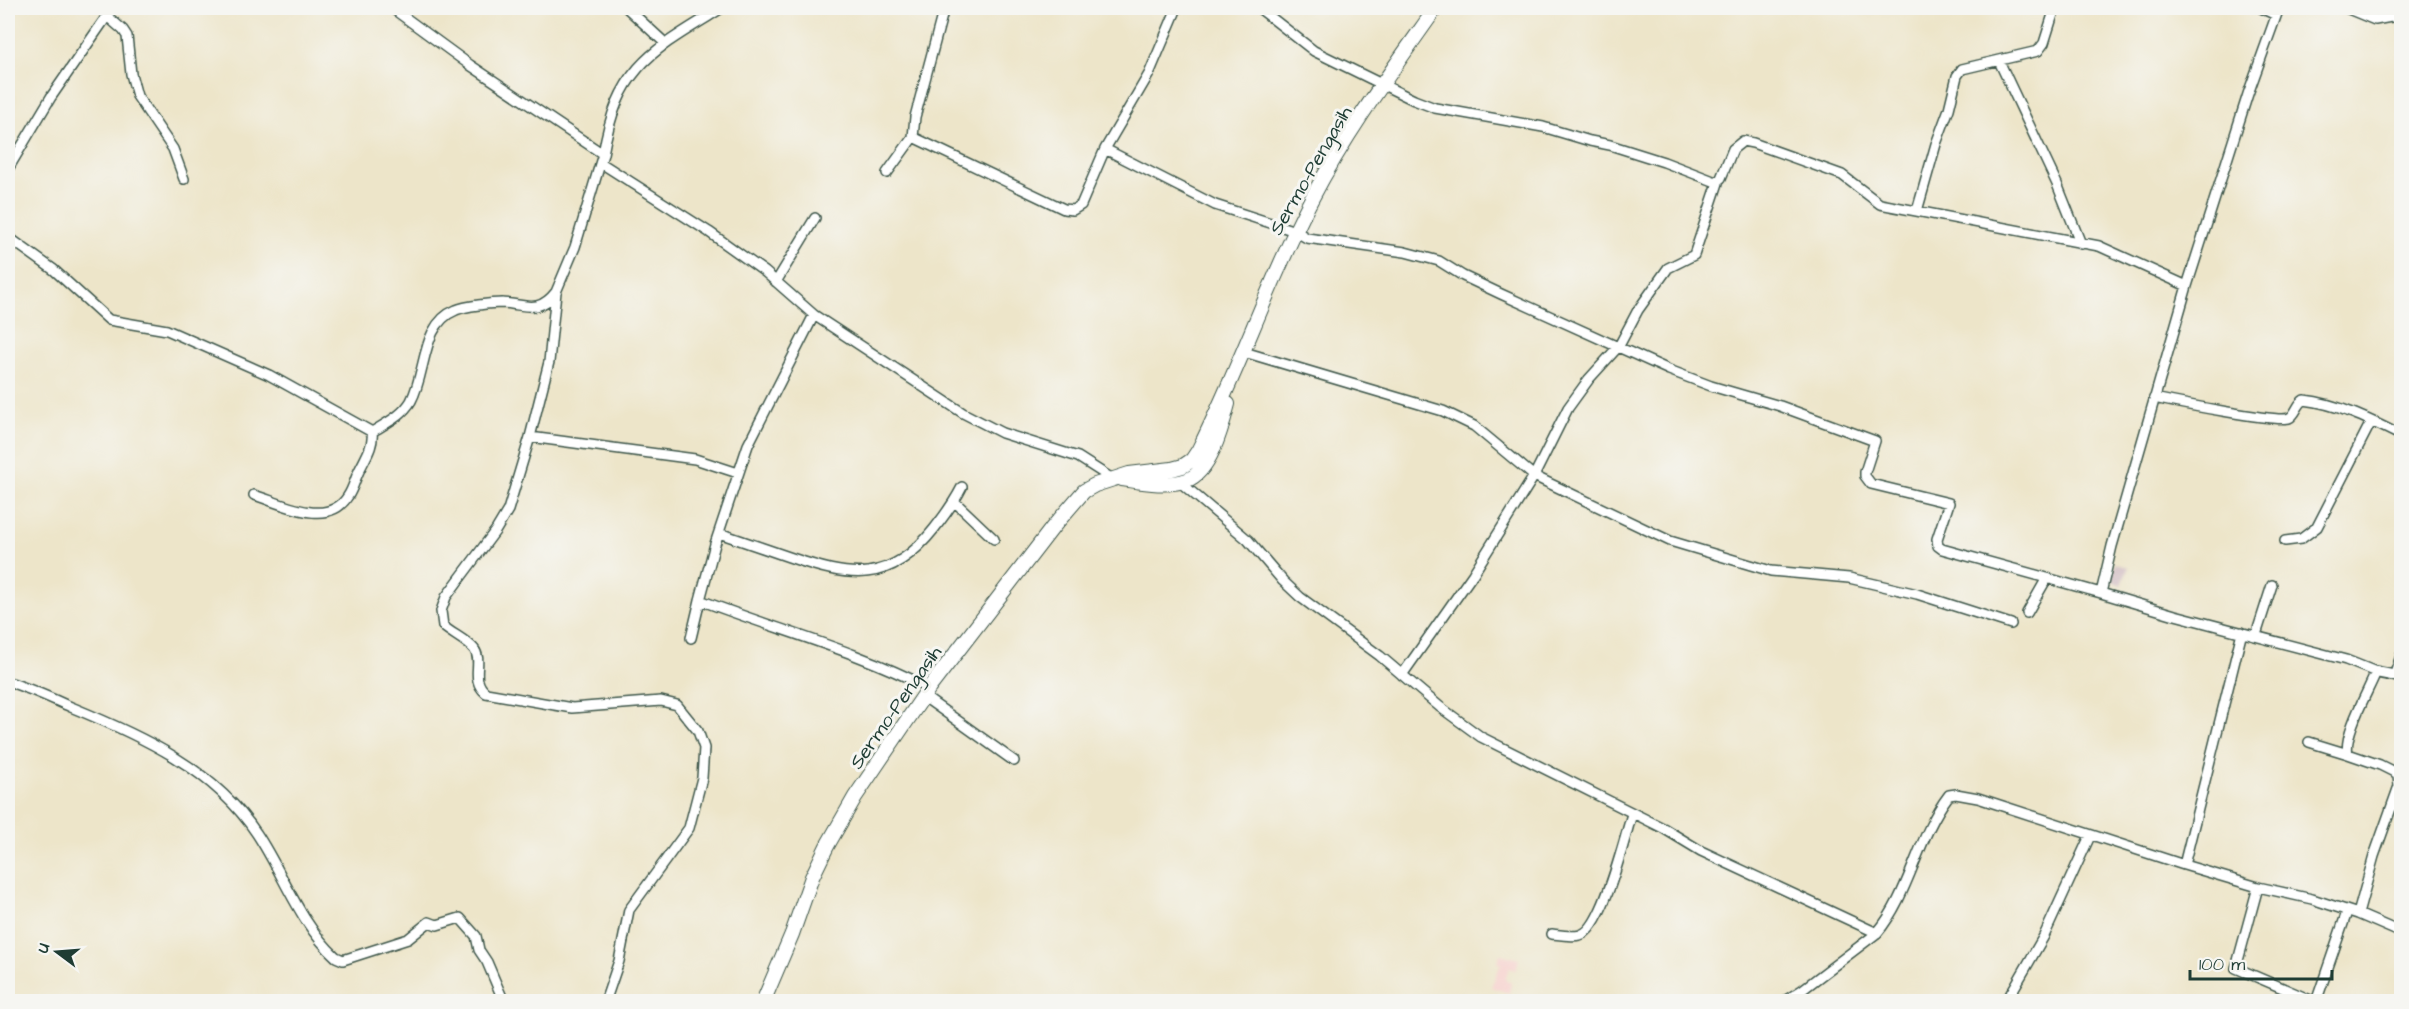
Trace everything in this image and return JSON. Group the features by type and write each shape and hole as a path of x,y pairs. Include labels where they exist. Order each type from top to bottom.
{"main road":[{"name":"Sermo-Pengasih","path":"763,1002 792,934 812,877 826,846 855,797 926,692 1061,518 1084,491 1136,473 1172,469 1192,460 1204,440 1241,358 1295,231 1334,161 1383,84 1436,8"},
{"name":"Sermo-Pengasih","path":"1116,479 1180,482 1190,479 1199,472 1212,451 1225,416 1241,358"}],"street":[{"path":"392,8 709,232 776,282 814,315 880,361 983,425 1002,433 1061,450 1116,479"},
{"path":"627,8 664,43"},
{"path":"605,1002 619,961 629,910 689,828 702,778 704,748 698,731 677,705 669,702 572,708 486,693 478,683 476,657 473,649 443,626 440,620 441,611 446,597 496,530 508,510 549,362 556,292 575,247 602,158 607,129 622,90 642,61 664,43 722,8"},
{"path":"887,173 913,137 915,117 944,8"},
{"path":"913,137 1046,202 1073,210 1081,205 1105,149 1153,68 1177,8"},
{"path":"1259,8 1314,51 1414,100 1435,108 1543,126 1664,162 1718,183"},
{"path":"1917,211 1957,76 1962,69 2038,51 2044,43 2055,8"},
{"path":"2101,593 2187,286 2248,94 2278,11 2261,8"},
{"path":"2346,8 2374,20 2402,15"},
{"path":"8,169 51,97 108,12 127,36 131,74 137,96 173,149 184,179"},
{"path":"1999,61 2057,184 2081,244"},
{"path":"1402,675 1473,574 1534,476 1568,408 1589,379 1619,346 1638,310 1668,268 1694,255 1718,183 1733,149 1743,141 1833,170 1853,182 1880,204 1979,221 2099,246 2187,286"},
{"path":"1105,149 1215,205 1295,231 1317,241 1386,249 1422,255 1439,261 1463,276 1669,370 1711,386 1780,406 1875,441 1865,476 1871,484 1949,503 1937,539 1938,546 1942,549 2346,660 2376,672 2398,675 2402,653"},
{"path":"776,282 815,218"},
{"path":"8,237 54,270 109,320 167,330 269,375 372,432"},
{"path":"372,432 399,415 410,401 436,323 457,309 501,303 537,306 549,300 556,292"},
{"path":"692,638 719,533 748,445 814,315"},
{"path":"1241,358 1443,411 1474,426 1534,476 1670,541 1772,570 1849,578 1917,594 2011,624"},
{"path":"2154,398 2235,413 2285,419 2293,414 2297,405 2304,400 2319,402 2348,410 2402,436"},
{"path":"2285,541 2301,539 2316,526 2371,422"},
{"path":"254,495 313,513 334,510 348,496 369,451 373,439 372,432"},
{"path":"530,437 695,459 738,473"},
{"path":"1180,482 1248,540 1300,597 1380,656 1440,707 1481,736 1663,828 1701,850 1877,933"},
{"path":"719,533 826,570 861,574 899,561 913,553 955,502 962,487"},
{"path":"955,502 994,539"},
{"path":"2027,613 2047,578"},
{"path":"2256,635 2272,585"},
{"path":"700,600 827,644 926,692 1014,760"},
{"path":"2184,865 2242,632"},
{"path":"2348,754 2347,741 2376,672"},
{"path":"8,682 41,693 145,739 225,794 257,833 304,917 336,957 343,960 351,958 408,939 429,922 438,925 460,918 476,936 479,950 487,962 504,1002"},
{"path":"2309,742 2380,765 2398,774 2400,786 2374,856 2358,914"},
{"path":"1783,1002 1877,933 1888,920 1930,826 1948,795 1956,794 1978,798 2090,836 2258,887 2312,899 2358,914 2402,933"},
{"path":"1552,934 1581,935 1592,927 1612,883 1632,814"},
{"path":"2006,1002 2044,936 2090,836"},
{"path":"2258,887 2236,968 2315,1002 2347,912"}],"shaded area":[{"path":"2115,563 2128,568 2122,585 2109,580"},
{"path":"1500,954 1519,959 1516,970 1509,968 1505,980 1511,983 1509,993 1491,987 1501,964 1497,963"}]}
